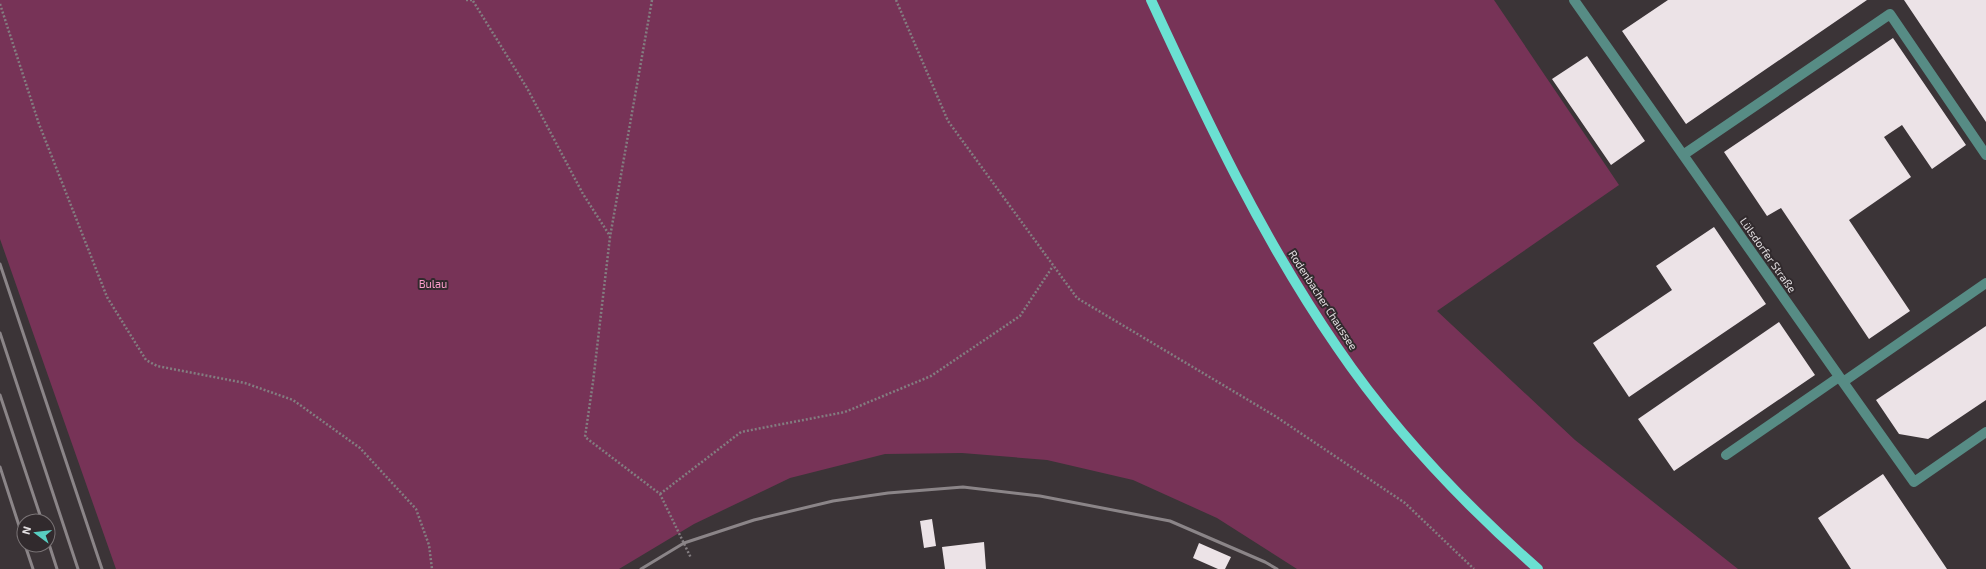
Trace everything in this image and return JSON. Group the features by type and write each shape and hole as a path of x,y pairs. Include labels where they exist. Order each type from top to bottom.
{"main road":[{"name":"Rodenbacher Chaussee","path":"1151,0 1189,84 1241,188 1291,275 1337,348 1375,398 1439,475 1495,531 1538,569"}],"lane":[{"name":"Lülsdorfer Straße","path":"1574,0 1914,482 1986,432"},
{"path":"1683,155 1890,14 1986,155"},
{"path":"1726,455 1986,283"}],"path":[{"path":"466,0 474,0 527,88 583,194 610,237"},
{"path":"652,0 610,237 585,437 660,494 691,558"},
{"path":"896,0 948,121 1077,298 1275,416 1405,503 1474,569"},
{"path":"0,4 39,124 107,297 146,360 157,366 245,383 293,400 360,448 416,508 429,545 432,569"},
{"path":"660,494 741,432 845,412 931,376 1020,316 1053,266"}],"green space":[{"name":"Bulau","path":"0,0 1494,0 1619,185 1437,311 1575,440 1738,569 1297,569 1217,518 1133,480 1047,460 962,453 885,454 790,478 694,524 619,569 116,569 0,239"}],"building":[{"path":"1668,0 1867,0 1686,124 1622,31"},
{"path":"1904,0 1986,0 1986,122"},
{"path":"1893,38 1966,145 1932,169 1902,125 1884,137 1911,177 1849,220 1910,311 1869,339 1781,208 1767,216 1724,152"},
{"path":"1587,56 1645,141 1611,165 1552,79"},
{"path":"1714,227 1766,304 1629,397 1593,343 1672,290 1656,266"},
{"path":"1779,322 1815,375 1674,471 1638,419"},
{"path":"1986,326 1986,400 1928,439 1899,434 1876,400"},
{"path":"1883,474 1947,569 1851,569 1818,518"},
{"path":"932,519 936,546 924,548 920,521"},
{"path":"984,542 986,569 945,569 942,547"},
{"path":"1199,543 1231,557 1225,569 1218,569 1193,558"}],"railway":[{"path":"0,264 102,569"},
{"path":"0,333 78,569"},
{"path":"0,395 39,513"},
{"path":"0,467 16,516"},
{"path":"641,569 684,543 754,520 833,501 888,493 963,487 1040,496 1170,521 1265,562 1277,569"},
{"path":"28,553 33,569"},
{"path":"52,553 57,569"}]}
